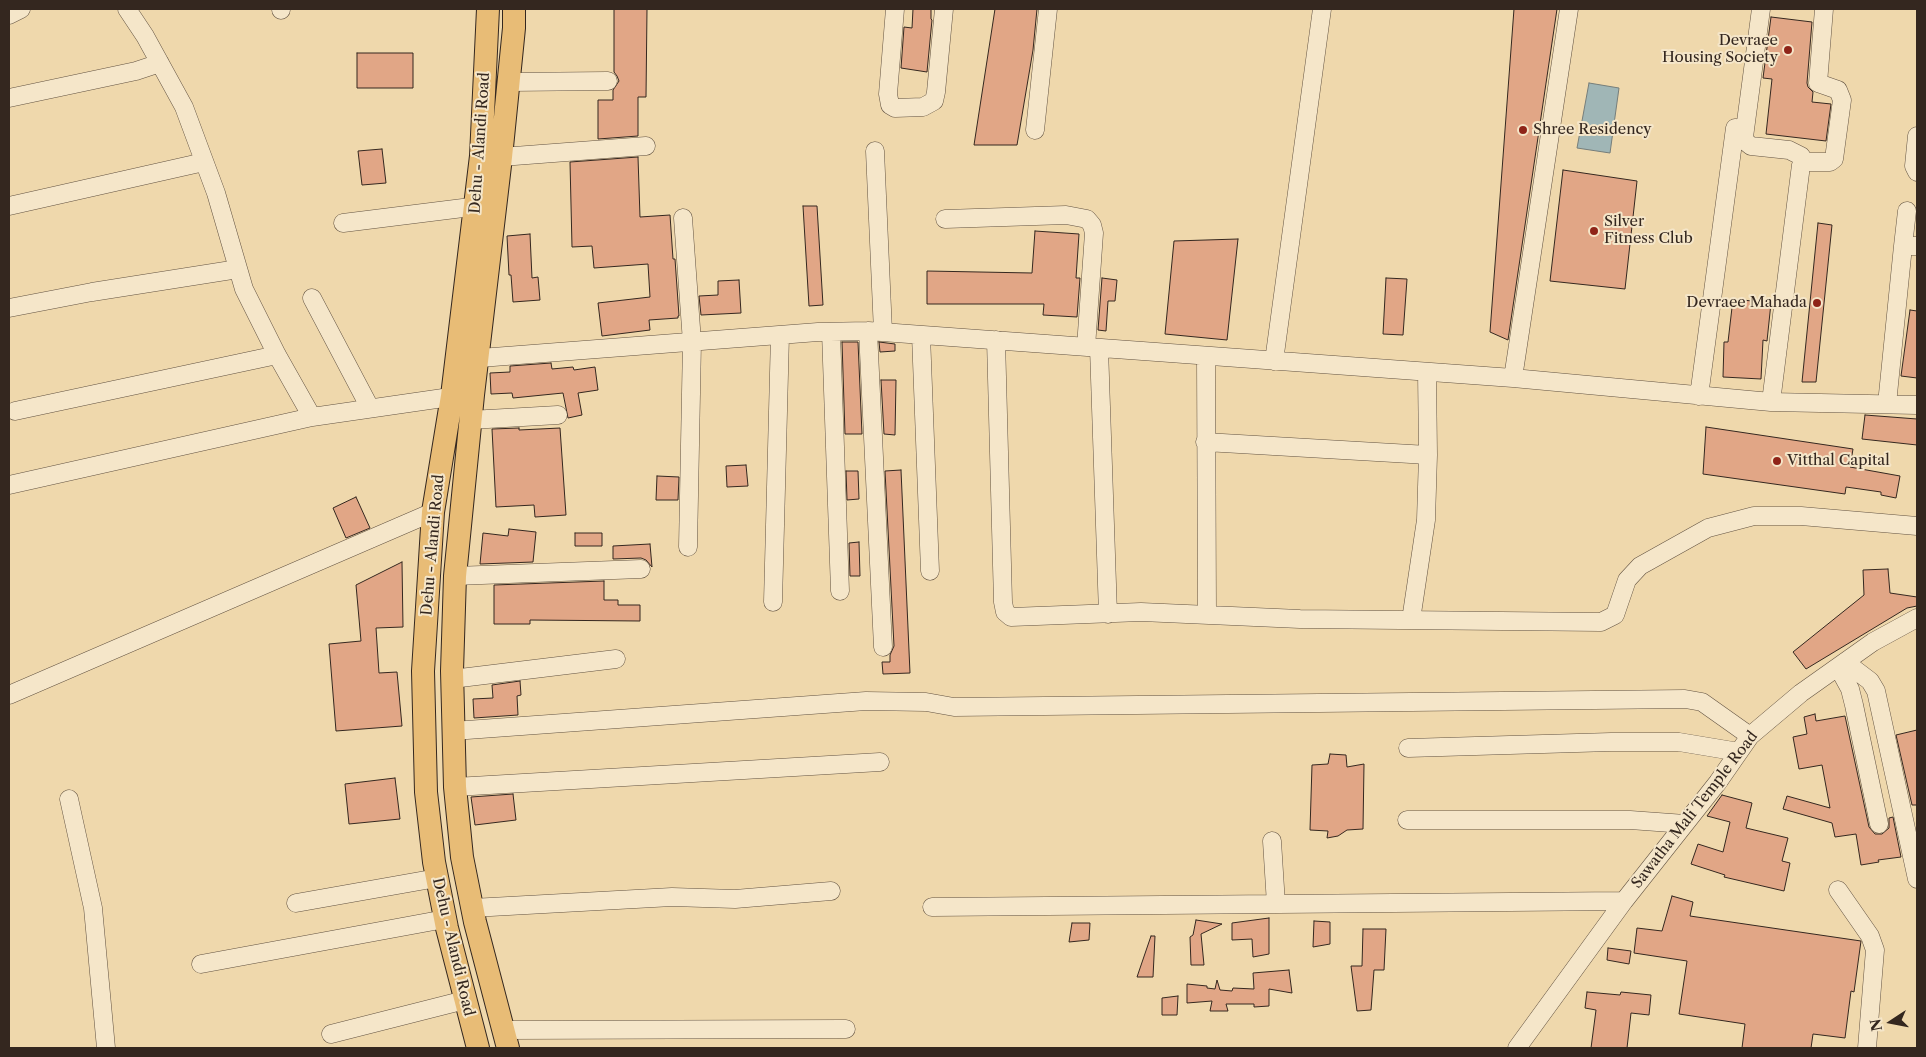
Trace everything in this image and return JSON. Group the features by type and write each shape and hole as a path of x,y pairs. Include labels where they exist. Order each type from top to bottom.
{"main road":[{"name":"Dehu - Alandi Road","path":"486,205 481,156 488,9"},
{"name":"Dehu - Alandi Road","path":"478,1048 445,919 437,878 426,792 423,671 433,512 462,396 486,205 501,157 514,28 514,9"},
{"name":"Dehu - Alandi Road","path":"462,396 470,420 454,576 452,679 455,787 462,857 472,908 506,1039"}],"street":[{"path":"9,15 21,9"},
{"path":"895,9 888,94 890,105 895,108 923,107 934,101 944,9"},
{"path":"1035,130 1048,9"},
{"path":"1274,361 1322,9"},
{"path":"1513,378 1569,9"},
{"path":"1761,9 1744,137 1750,146 1789,150 1801,156 1806,162"},
{"path":"1771,402 1801,165 1806,162 1830,162 1834,159 1842,100 1838,90 1818,83 1824,9"},
{"path":"130,11 184,107 216,193 244,289 277,355 312,417"},
{"path":"9,98 136,71 160,64"},
{"path":"509,82 608,81"},
{"path":"1699,396 1735,128"},
{"path":"1917,136 1914,166 1917,172"},
{"path":"501,157 646,146"},
{"path":"876,151 876,332 883,647"},
{"path":"9,206 204,162"},
{"path":"344,223 486,205"},
{"path":"1886,404 1910,246 1907,211"},
{"path":"944,219 1066,215 1087,219 1092,225 1094,233 1092,347 1108,614"},
{"path":"683,218 692,342 688,547"},
{"path":"9,308 92,292 238,270"},
{"path":"312,298 370,408"},
{"path":"831,332 840,591"},
{"path":"467,359 780,335 876,332 1513,378 1771,402 1917,405"},
{"path":"774,602 780,335"},
{"path":"920,335 930,571"},
{"path":"996,340 1003,602 1005,612 1011,616 1141,612 1410,620 1600,622 1615,615 1628,580 1640,566 1708,528 1754,516 1801,516 1917,526"},
{"path":"15,411 277,355"},
{"path":"1206,356 1207,615"},
{"path":"1410,620 1426,520 1428,455 1427,372"},
{"path":"9,485 312,417 462,396"},
{"path":"470,420 558,415"},
{"path":"1206,442 1428,455"},
{"path":"9,695 433,512"},
{"path":"454,576 641,569"},
{"name":"Sawatha Mali Temple Road","path":"1517,1048 1624,901 1685,824 1750,736 1800,693 1841,664 1873,642 1917,618"},
{"path":"452,679 616,659"},
{"path":"1841,664 1854,705 1879,824"},
{"path":"1841,664 1870,681 1876,691 1917,879"},
{"path":"454,731 866,701 926,702 954,707 1685,699 1702,702 1750,736"},
{"path":"1408,748 1611,742 1679,742 1739,752"},
{"path":"455,787 880,762"},
{"path":"69,799 93,908 106,1048"},
{"path":"1407,820 1630,820 1685,824"},
{"path":"1272,841 1276,904"},
{"path":"296,903 437,878"},
{"path":"1838,890 1870,936 1875,950 1867,1048"},
{"path":"472,908 672,897 735,899 831,891"},
{"path":"932,907 1624,901"},
{"path":"201,964 445,919"},
{"path":"331,1034 465,1000"},
{"path":"506,1039 846,1029"}],"shaded area":[{"path":"1589,83 1619,88 1610,153 1577,148"}],"building":[{"path":"614,9 647,9 646,97 638,97 638,136 598,139 598,100 613,100 613,90 619,81 614,72"},
{"path":"913,9 931,9 932,20 927,72 901,68 904,27 912,28"},
{"path":"995,9 1037,9 1033,50 1017,145 974,145"},
{"name":"Shree Residency","path":"1514,9 1557,9 1508,340 1490,332"},
{"path":"1771,17 1812,22 1807,83 1813,92 1812,102 1831,104 1826,141 1766,134 1772,79 1763,78"},
{"path":"357,53 413,53 413,88 357,88"},
{"path":"382,149 386,183 362,185 358,151"},
{"path":"638,157 640,217 670,215 679,316 678,318 649,320 650,330 602,336 598,303 650,297 648,264 594,268 592,246 572,247 570,162"},
{"name":"Silver Fitness Club","path":"1563,170 1637,181 1625,289 1550,281"},
{"path":"803,206 817,206 823,305 809,306"},
{"name":"Devraee Mahada","path":"1818,223 1832,225 1816,382 1802,382"},
{"path":"1035,231 1079,234 1076,278 1080,278 1077,317 1043,315 1044,304 927,304 927,271 1032,273"},
{"path":"530,234 532,278 538,277 540,300 513,302 511,275 509,275 507,236"},
{"path":"1238,239 1227,340 1165,334 1174,241"},
{"path":"1102,278 1117,280 1115,301 1108,301 1106,331 1098,330"},
{"path":"1386,278 1407,279 1403,335 1383,334"},
{"path":"739,280 741,313 701,315 699,296 718,295 718,281"},
{"path":"1733,299 1771,303 1767,341 1763,340 1761,379 1723,377 1724,342 1728,342"},
{"path":"1910,310 1917,311 1917,378 1901,376"},
{"path":"842,342 858,342 862,434 845,434"},
{"path":"879,342 895,344 895,351 880,352"},
{"path":"551,363 552,369 573,367 574,370 595,367 598,390 578,393 582,415 568,418 563,393 513,398 512,393 491,394 490,373 510,372 510,366"},
{"path":"881,380 896,380 895,435 884,434"},
{"path":"1865,415 1917,419 1917,445 1862,439"},
{"name":"Vitthal Capital","path":"1706,427 1853,449 1850,467 1900,476 1896,498 1881,495 1881,492 1846,487 1845,494 1703,474"},
{"path":"519,428 519,430 560,428 566,515 535,517 534,505 496,507 492,429"},
{"path":"746,465 748,486 727,487 726,466"},
{"path":"901,470 910,673 883,674 882,662 890,662 890,655 894,646 885,471"},
{"path":"846,471 858,471 859,499 847,500"},
{"path":"657,476 679,477 678,500 656,500"},
{"path":"356,497 370,528 346,538 333,508"},
{"path":"509,529 536,532 533,562 480,564 483,533 508,536"},
{"path":"575,533 602,533 602,546 575,546"},
{"path":"859,542 860,576 850,576 849,543"},
{"path":"650,544 652,567 646,560 641,558 613,559 613,546"},
{"path":"402,562 403,627 376,628 379,673 397,672 402,726 336,731 329,644 361,641 356,585"},
{"path":"1888,569 1890,593 1917,597 1917,606 1907,608 1806,669 1793,652 1864,595 1863,570"},
{"path":"604,581 604,600 618,600 618,605 640,605 640,621 530,620 530,624 494,624 494,585"},
{"path":"520,681 521,695 517,696 518,715 474,718 473,699 493,698 492,685"},
{"path":"1815,714 1816,721 1845,716 1869,827 1875,834 1882,834 1889,828 1889,818 1893,817 1901,857 1878,860 1879,862 1861,865 1856,834 1835,837 1832,823 1783,809 1787,796 1830,808 1822,765 1799,769 1793,737 1807,734 1804,717"},
{"path":"1917,730 1917,805 1912,805 1896,735"},
{"path":"1330,754 1346,755 1347,767 1364,764 1363,829 1347,830 1338,836 1327,838 1328,831 1310,830 1312,765 1328,764"},
{"path":"395,778 400,819 349,824 345,784"},
{"path":"513,794 516,820 475,825 471,797"},
{"path":"1722,795 1752,803 1746,828 1788,838 1782,861 1790,863 1784,891 1724,877 1725,875 1691,864 1698,844 1723,852 1730,822 1707,816"},
{"path":"1672,896 1693,902 1690,916 1861,941 1854,992 1851,991 1845,1038 1813,1034 1811,1048 1742,1048 1745,1024 1679,1014 1687,961 1634,953 1637,928 1662,931"},
{"path":"1269,918 1269,954 1253,957 1252,939 1232,940 1232,923"},
{"path":"1196,920 1222,924 1201,934 1204,965 1191,965 1190,937 1193,935"},
{"path":"1314,921 1330,922 1330,944 1313,947"},
{"path":"1072,923 1090,923 1089,940 1069,942"},
{"path":"1363,929 1386,929 1384,970 1374,970 1371,1010 1357,1011 1351,966 1362,966"},
{"path":"1151,936 1155,936 1153,977 1137,977"},
{"path":"1608,948 1631,951 1629,964 1607,960"},
{"path":"1289,970 1292,993 1269,989 1269,1006 1254,1007 1254,1004 1226,1004 1228,1011 1210,1011 1212,1001 1187,1003 1187,984 1207,986 1207,988 1215,989 1217,980 1220,990 1232,991 1233,988 1254,989 1253,973"},
{"path":"1587,992 1620,995 1621,992 1651,995 1649,1015 1631,1013 1627,1048 1591,1048 1596,1010 1585,1008"},
{"path":"1178,996 1177,1015 1162,1015 1162,998"}],"place":[{"name":"Devraee Housing Society","path":"1788,50"},
{"name":"Shree Residency","path":"1523,130"},
{"name":"Silver Fitness Club","path":"1594,231"},
{"name":"Devraee Mahada","path":"1817,303"},
{"name":"Vitthal Capital","path":"1777,461"}]}
